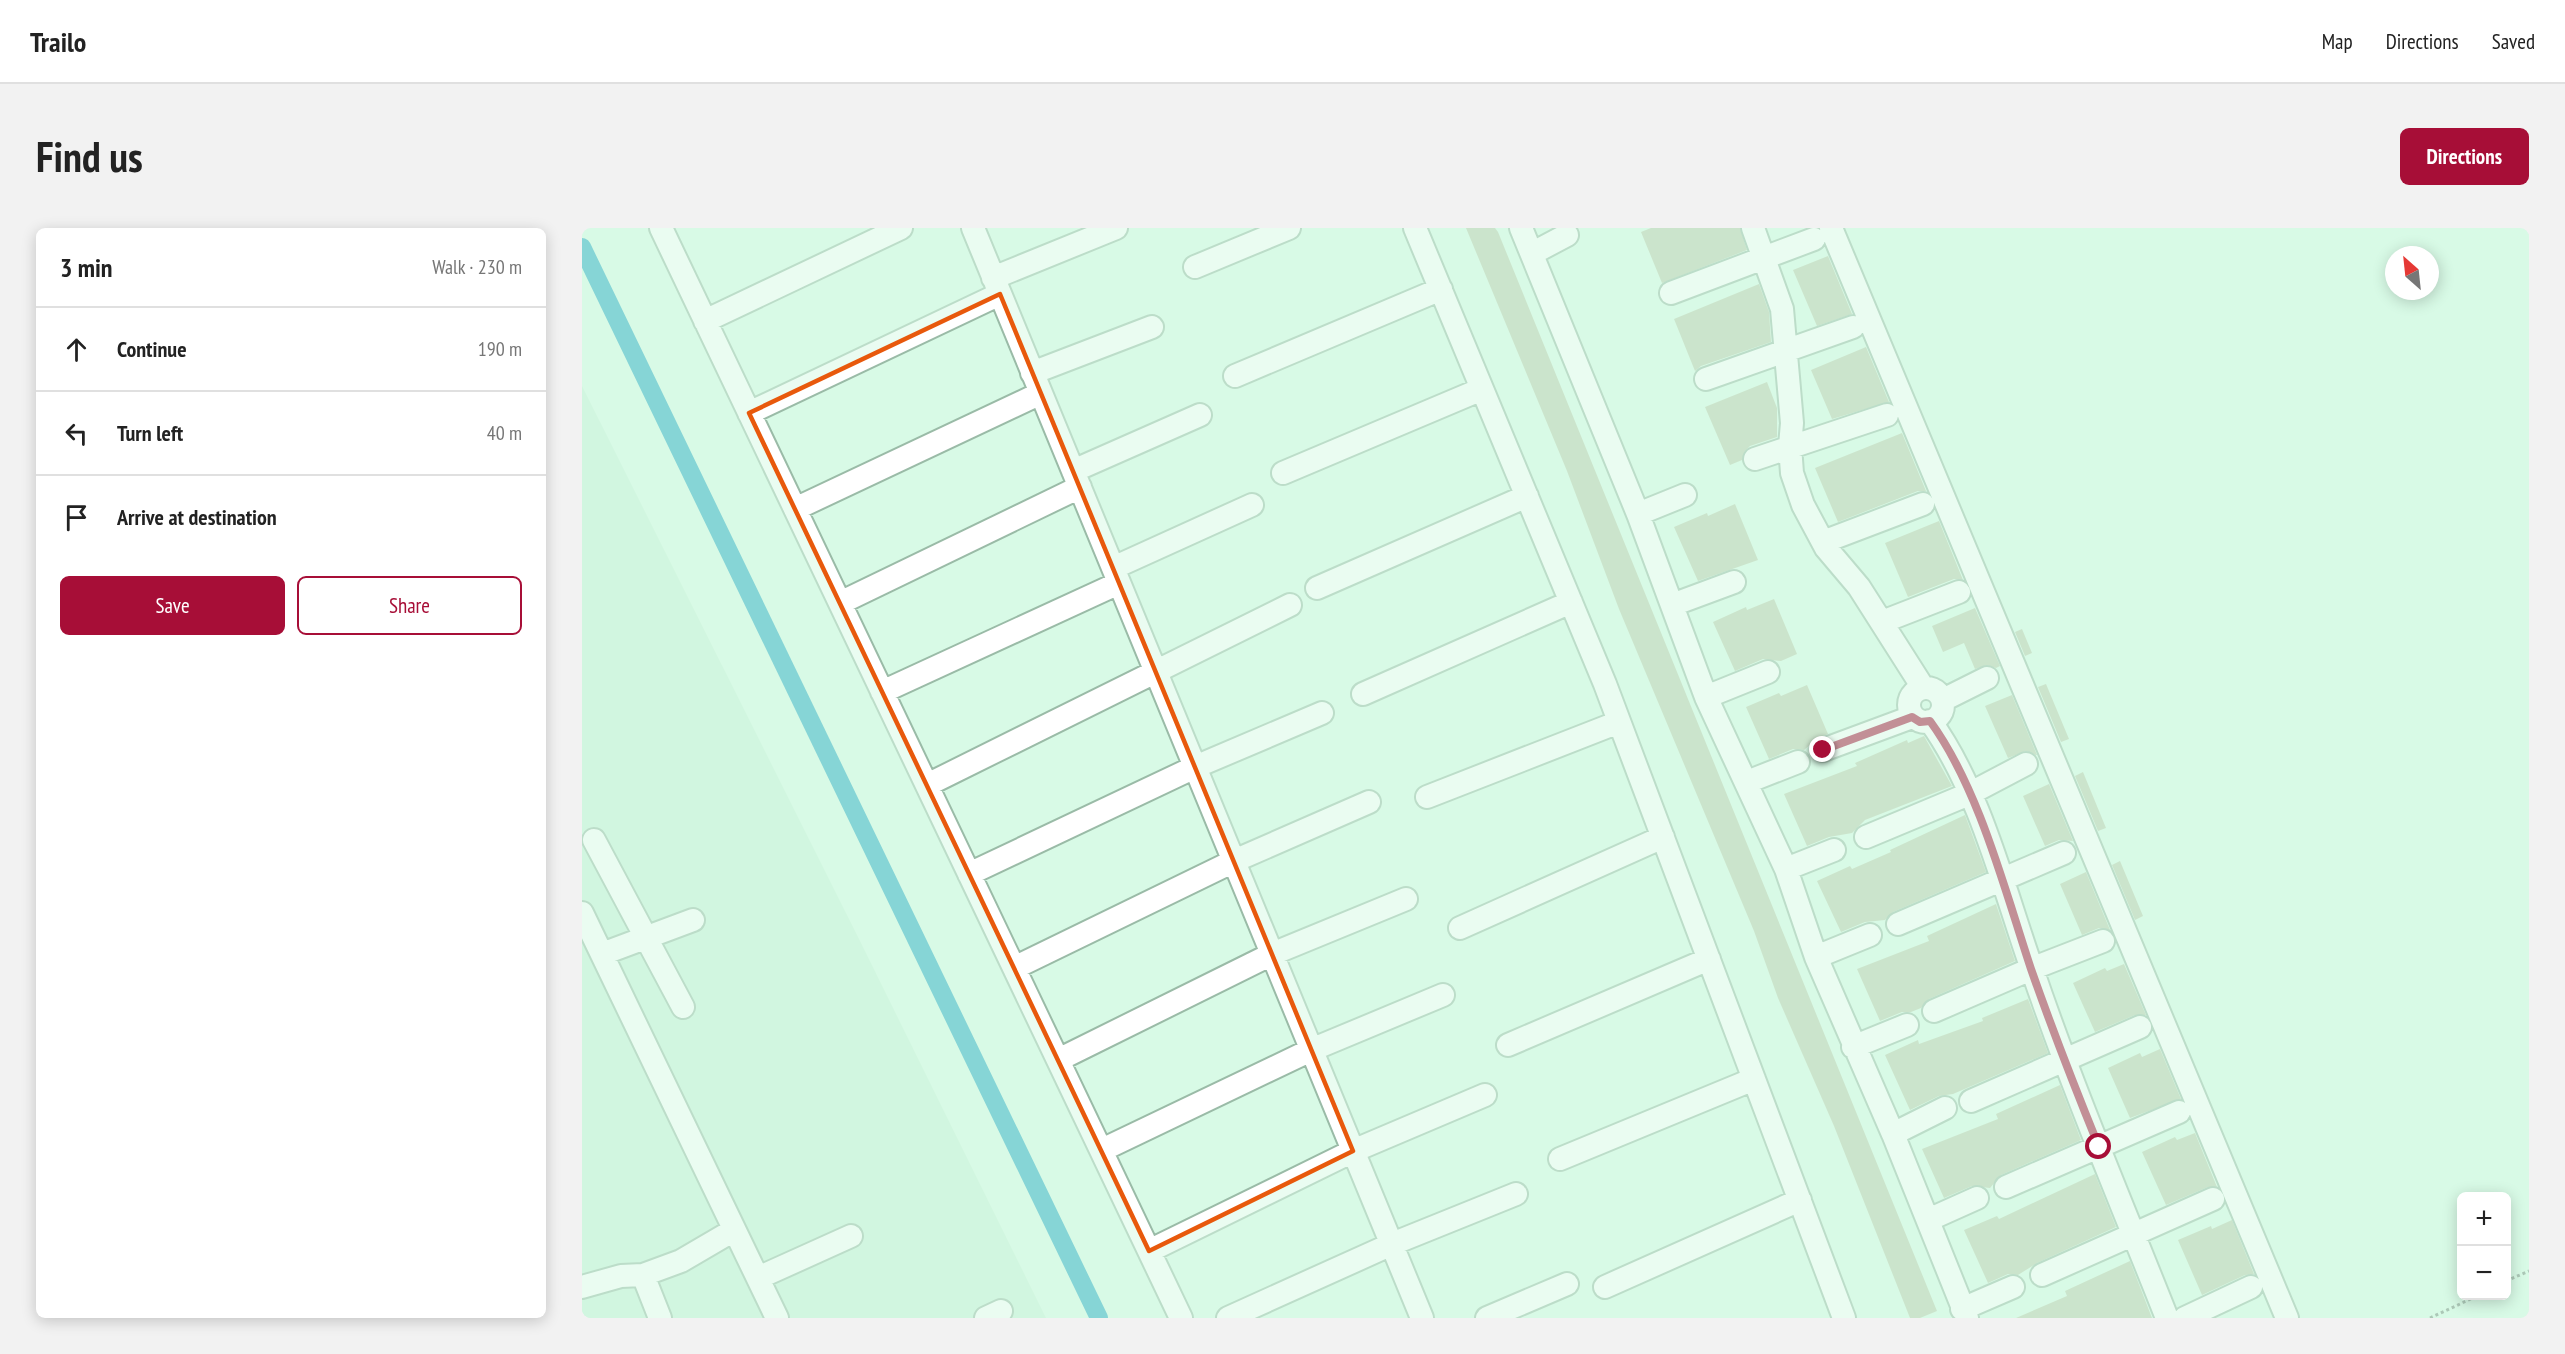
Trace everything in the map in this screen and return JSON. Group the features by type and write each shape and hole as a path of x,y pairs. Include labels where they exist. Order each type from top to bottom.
{"street":[{"path":"662,228 1181,1318"},
{"path":"705,321 902,228"},
{"path":"973,228 1422,1318"},
{"path":"749,412 1116,228"},
{"path":"1195,267 1289,228"},
{"path":"1415,228 1619,722 1844,1318"},
{"path":"1521,228 1533,252 1638,514 1706,697 1786,869 1816,957 1853,1047 1893,1134 1965,1313 2013,1287"},
{"path":"1753,228 1782,309 1792,423 1790,446 1796,483 1803,505 1823,542 1859,587 1922,686 1935,689 1942,700 1941,713 1823,750"},
{"path":"1671,293 1823,233 2287,1318"},
{"path":"1533,252 1567,235"},
{"path":"1235,376 1441,289"},
{"path":"795,509 1037,383 1152,327"},
{"path":"1706,379 1787,348 1852,327"},
{"path":"1283,473 1482,388"},
{"path":"840,603 1200,415"},
{"path":"1755,459 1887,415"},
{"path":"1638,514 1685,495"},
{"path":"1317,588 1527,496"},
{"path":"1823,542 1923,504"},
{"path":"882,692 1252,505"},
{"path":"1672,604 1734,582"},
{"path":"1882,622 1959,592"},
{"path":"1363,694 1571,602"},
{"path":"927,785 1290,605"},
{"path":"1706,697 1768,672"},
{"path":"1942,700 1987,678"},
{"path":"1922,686 1907,705 1941,736 1969,794 2003,879 2031,969 2064,1060 2167,1318"},
{"path":"969,874 1195,767 1322,713"},
{"path":"1427,797 1619,722"},
{"path":"1747,782 1798,762"},
{"path":"1866,837 1969,794 2026,764"},
{"path":"1014,968 1234,861 1369,802"},
{"path":"1460,928 1663,837"},
{"path":"594,840 682,1007"},
{"path":"1786,869 1834,850"},
{"path":"1898,924 2064,853"},
{"path":"1058,1060 1272,954 1406,899"},
{"path":"582,913 777,1318"},
{"path":"602,954 693,920"},
{"path":"1816,957 1870,935"},
{"path":"1934,1011 2103,941"},
{"path":"1508,1045 1709,959"},
{"path":"1101,1150 1311,1050 1443,995"},
{"path":"1853,1047 1906,1024"},
{"path":"1971,1101 2140,1027"},
{"path":"1560,1159 1754,1079"},
{"path":"1149,1251 1353,1151 1485,1095"},
{"path":"1893,1134 1945,1108"},
{"path":"2007,1186 2179,1112"},
{"path":"1228,1318 1392,1244 1516,1194"},
{"path":"1928,1220 1977,1198"},
{"path":"2042,1275 2213,1199"},
{"path":"1605,1287 1800,1200"},
{"path":"582,1287 621,1276 643,1275 681,1261 734,1230"},
{"path":"758,1278 851,1236"},
{"path":"643,1275 660,1318"},
{"path":"1487,1318 1567,1284"},
{"path":"2185,1318 2251,1287"}],"path":[{"path":"2511,1279 2529,1271"},
{"path":"2430,1318 2468,1300"}],"highlighted area":[{"path":"1000,294 1353,1151 1149,1251 749,413"}],"shaded area":[{"path":"582,386 860,941 1046,1318 582,1318"}],"building":[{"path":"1466,228 1495,228 1498,232 1937,1311 1920,1318 1910,1318 1834,1126 1778,998 1754,931 1619,609 1567,471"},
{"path":"1651,228 1740,228 1747,250 1662,283 1641,232"},
{"path":"1828,256 1852,314 1817,326 1793,270"},
{"path":"1759,284 1769,312 1771,342 1701,366 1695,371 1674,319"},
{"path":"1866,347 1889,402 1832,419 1811,370"},
{"path":"1767,382 1777,408 1777,437 1750,446 1745,451 1742,460 1730,465 1705,407"},
{"path":"1902,433 1926,491 1918,491 1838,522 1815,468"},
{"path":"1735,504 1758,560 1698,581 1674,527"},
{"path":"1939,521 1963,580 1954,579 1908,597 1885,543"},
{"path":"1774,599 1797,654 1781,661 1763,659 1735,671 1713,622 1746,607 1747,610"},
{"path":"1975,608 2000,666 1996,668 1987,665 1975,669 1964,643 1943,652 1932,626"},
{"path":"2022,629 2032,653 2025,656 2015,632"},
{"path":"2046,684 2069,739 2061,742 2038,687"},
{"path":"1807,685 1828,734 1818,738 1804,750 1793,749 1769,759 1746,707 1779,693 1781,696"},
{"path":"2012,695 2037,755 2026,751 2008,758 1985,706"},
{"path":"1924,736 1952,786 1865,820 1852,833 1829,837 1807,846 1784,794 1857,766 1855,763 1907,740 1908,743"},
{"path":"2083,772 2106,828 2098,831 2075,776"},
{"path":"2049,784 2073,841 2059,840 2045,846 2023,796"},
{"path":"1965,815 1986,872 1893,912 1885,920 1865,922 1841,932 1817,881 1850,866 1852,869 1891,852 1890,850"},
{"path":"2120,861 2143,916 2135,920 2112,865"},
{"path":"2086,872 2110,930 2099,928 2082,935 2060,884"},
{"path":"1996,904 2015,961 1929,999 1921,1008 1911,1012 1902,1012 1880,1021 1857,969 1929,941 1927,936"},
{"path":"2124,964 2146,1015 2135,1015 2095,1032 2073,983 2105,968 2107,971"},
{"path":"2028,999 2048,1053 1953,1094 1939,1096 1910,1110 1885,1055 1918,1040 1919,1044 1983,1021 1982,1018"},
{"path":"2160,1049 2181,1099 2130,1118 2108,1068 2140,1053 2142,1057"},
{"path":"2060,1085 2081,1140 2001,1175 1990,1188 1972,1186 1944,1198 1922,1149 1998,1119 1996,1114"},
{"path":"2195,1133 2217,1187 2208,1187 2166,1205 2142,1152 2175,1137 2177,1140"},
{"path":"2095,1174 2116,1227 2037,1263 2018,1275 2008,1274 1988,1283 1964,1230 1997,1216 1999,1219"},
{"path":"2232,1220 2254,1274 2245,1275 2202,1295 2178,1240"},
{"path":"2130,1261 2152,1318 2016,1318 2067,1296 2065,1291"}],"waterway":[{"path":"582,247 1099,1318"}],"route":[{"path":"1823,750 1912,717 1920,722 1930,721 1941,736 1963,779 2003,879 2031,969 2099,1147"}]}
